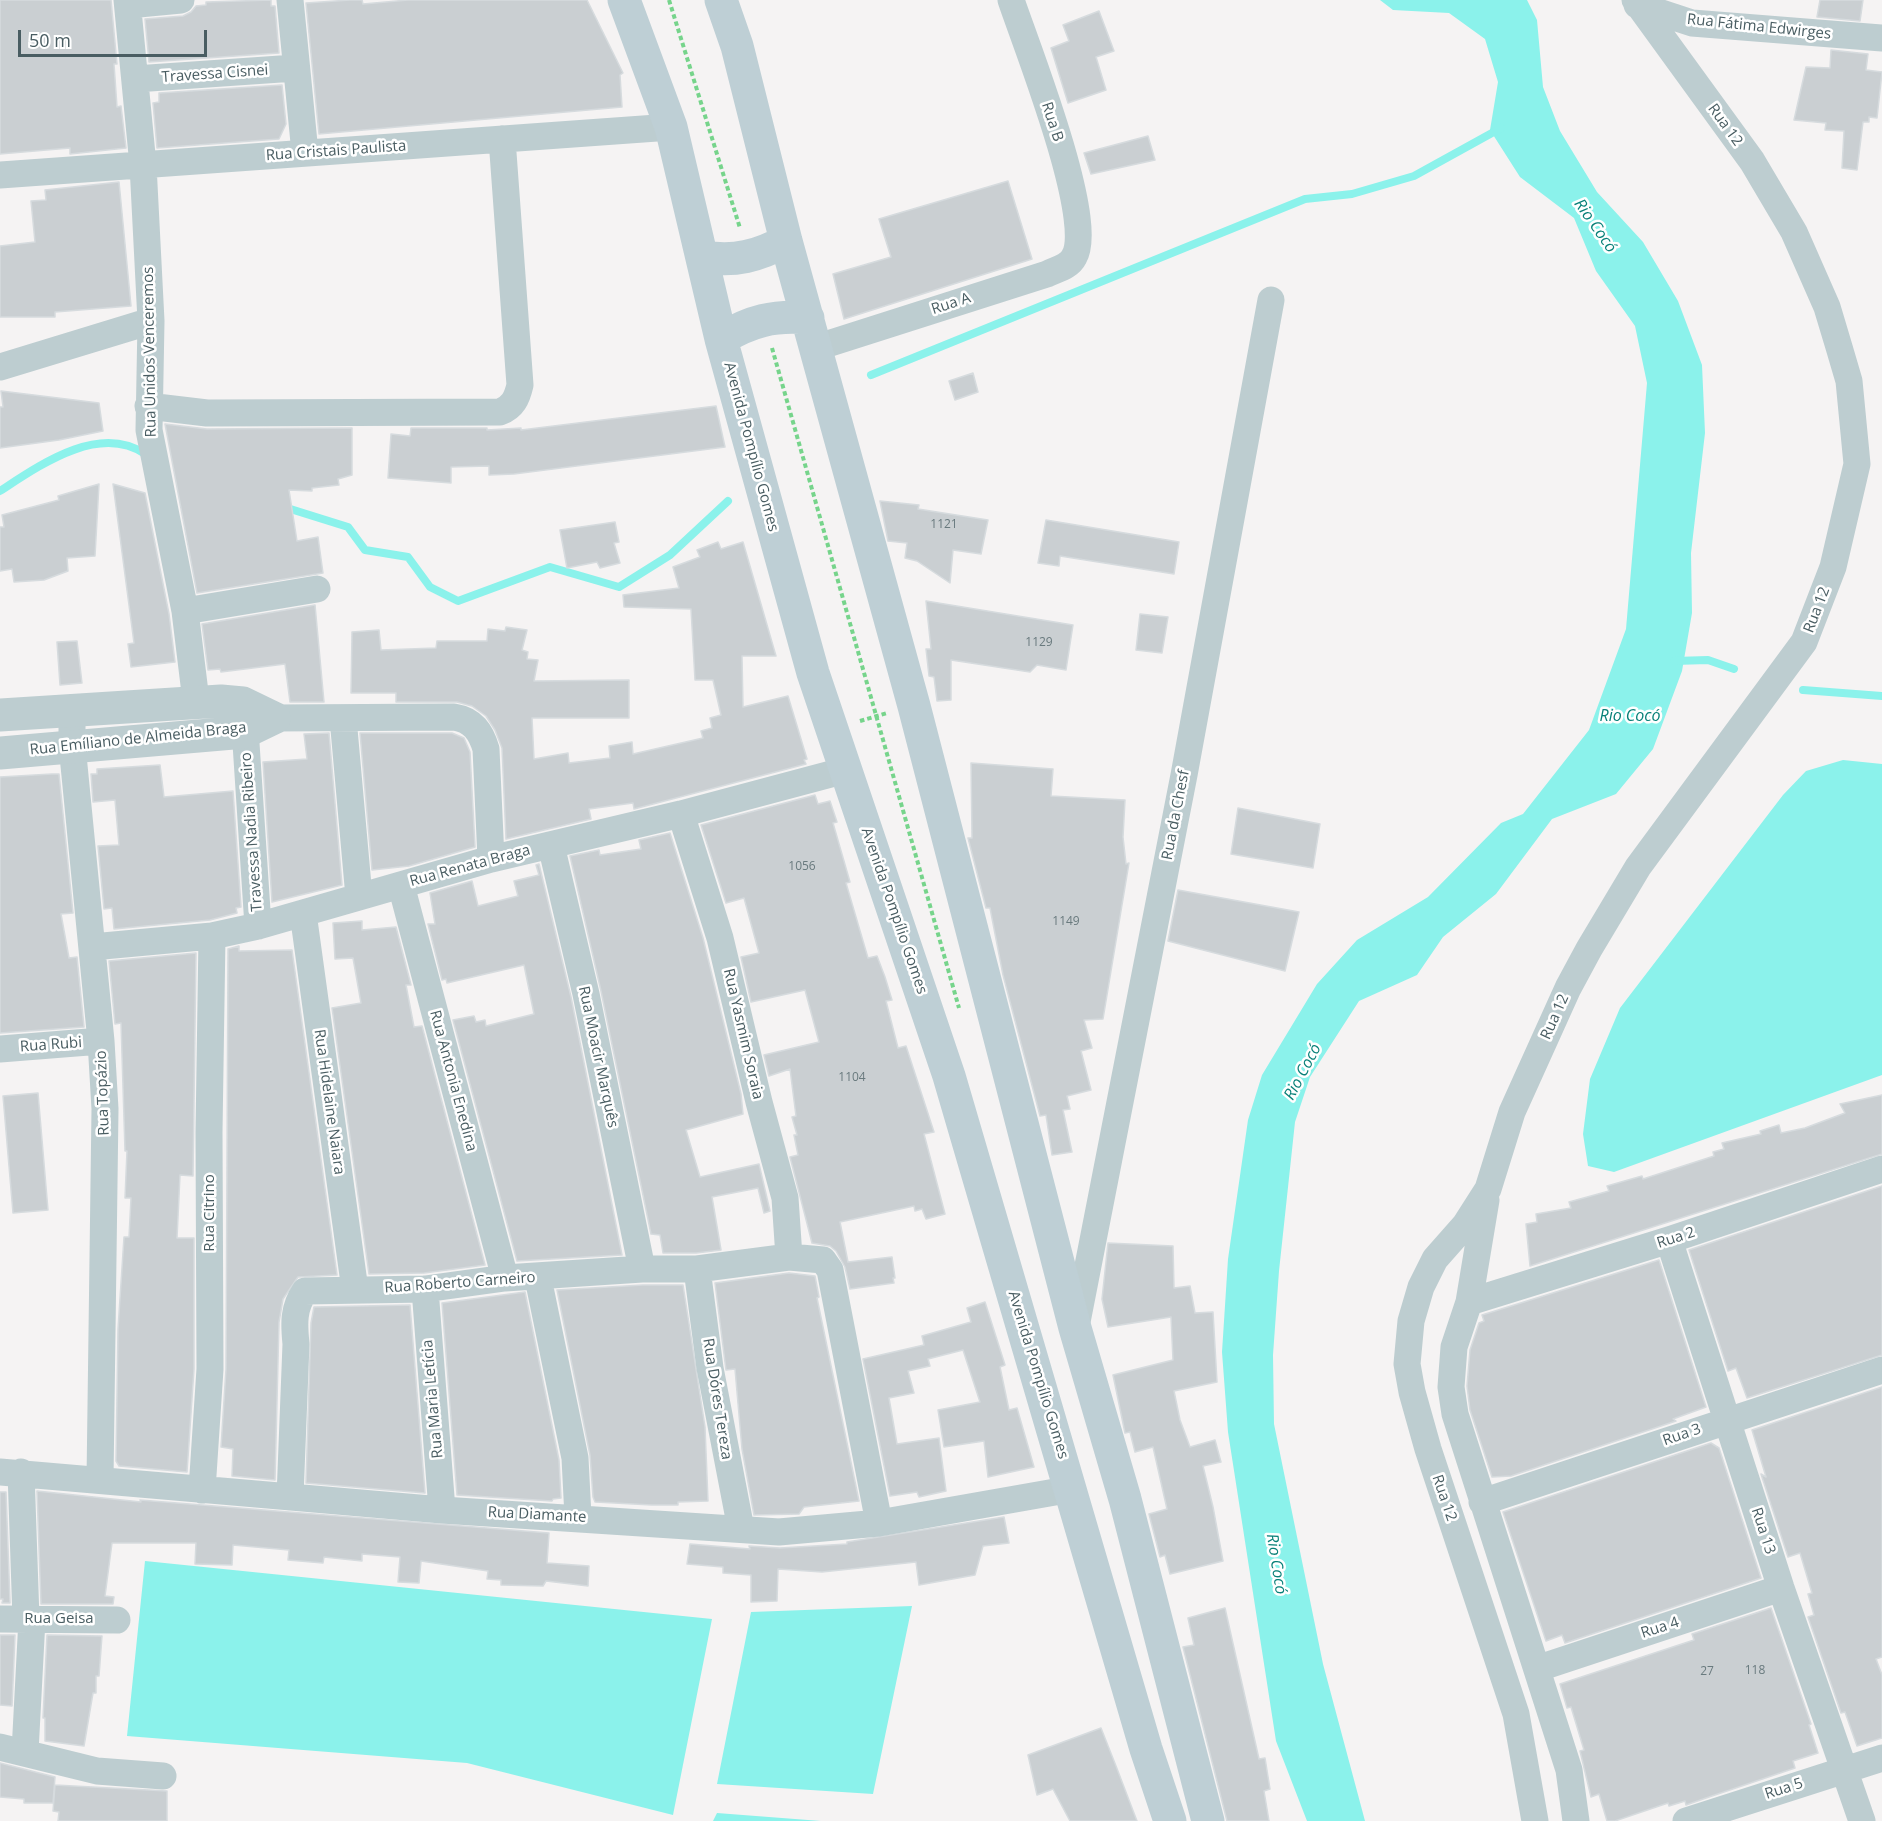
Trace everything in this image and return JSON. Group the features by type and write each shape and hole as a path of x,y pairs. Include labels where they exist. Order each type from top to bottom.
{"main road":[{"name":"Avenida Pompílio Gomes","path":"624,0 671,127 704,257 721,339 813,673 949,1076 1072,1489 1146,1749 1170,1821"},
{"path":"721,0 736,46 786,241 914,706 1076,1328 1125,1499 1208,1821"},
{"path":"704,257 725,261 749,257 786,241"},
{"path":"721,339 743,326 766,318 811,333"}],"street":[{"path":"128,2 181,0"},
{"path":"290,0 305,153"},
{"name":"Rua B","path":"1011,0 1070,180 1080,234 1078,248"},
{"name":"Rua Unidos Venceremos","path":"128,2 143,165 151,321 148,418 185,611 196,701"},
{"name":"Rua Fátima Edwirges","path":"1638,2 1692,23 1882,38"},
{"name":"Rua 12","path":"1576,1821 1569,1770 1539,1668 1482,1502 1455,1414 1451,1387 1454,1347 1468,1302 1488,1189 1512,1112 1568,988 1638,867 1804,642 1833,567 1857,464 1849,381 1827,307 1794,232 1752,161 1638,2"},
{"name":"Travessa Cisnei","path":"135,79 295,68"},
{"name":"Rua Cristais Paulista","path":"0,175 671,127"},
{"path":"148,418 207,413 500,412 506,410 517,396 520,385 502,139"},
{"name":"Rua A","path":"811,333 1047,274 1068,265 1078,248"},
{"name":"Rua da Chesf","path":"1076,1328 1184,775 1271,300"},
{"path":"0,367 151,321"},
{"path":"185,611 317,589"},
{"name":"Rua Emíliano de Almeida Braga","path":"0,715 72,708 196,701 244,717"},
{"name":"Rua Topázio","path":"72,708 72,745 101,1041 105,1211 100,1480"},
{"name":"Rua Emíliano de Almeida Braga","path":"0,753 72,745 244,717 464,718 482,734 486,749 491,859"},
{"name":"Travessa Nadia Ribeiro","path":"244,717 258,926"},
{"path":"343,718 359,897"},
{"name":"Rua Renata Braga","path":"92,947 212,936 258,926 491,859 681,814 846,770"},
{"name":"Rua Yasmim Soraia","path":"681,814 720,938 759,1102 785,1198 789,1257"},
{"name":"Rua Moacir Marquês","path":"550,845 586,994 642,1269"},
{"name":"Rua Antonia Enedina","path":"401,885 505,1278"},
{"name":"Rua Hidelaine Naiara","path":"303,914 355,1290"},
{"name":"Rua Citrino","path":"202,1490 210,1369 209,1132 212,936"},
{"name":"Rua Rubi","path":"0,1049 101,1041"},
{"name":"Rua 2","path":"1468,1302 1669,1240 1882,1169"},
{"name":"Rua 12","path":"1488,1189 1465,1225 1435,1259 1421,1287 1411,1321 1407,1364 1428,1449 1516,1714 1535,1821"},
{"name":"Rua 13","path":"1669,1240 1781,1588 1862,1821"},
{"name":"Rua Roberto Carneiro","path":"290,1497 295,1310 305,1291 424,1289 505,1278 538,1278 642,1269 697,1269 789,1257 823,1260 830,1270 836,1291 879,1523"},
{"name":"Rua Dóres Tereza","path":"697,1269 710,1368 741,1529"},
{"path":"538,1278 575,1458 578,1517"},
{"name":"Rua Maria Letícia","path":"424,1289 442,1510"},
{"name":"Rua 3","path":"1482,1502 1727,1419 1882,1370"},
{"path":"10,1472 19,1619 12,1750 97,1771 163,1776"},
{"name":"Rua Diamante","path":"10,1472 442,1510 578,1517 779,1532 879,1523 1072,1489"},
{"name":"Rua 4","path":"1539,1668 1781,1588"},
{"name":"Rua Geisa","path":"19,1619 117,1620"},
{"name":"Rua 5","path":"1686,1821 1882,1758"}],"path":[{"path":"669,0 749,257"},
{"name":"Avenida Pompílio Gomes","path":"766,318 777,369 960,1012"},
{"path":"832,729 914,706"}],"water":[{"name":"Rio Cocó","path":"1380,0 1527,0 1537,20 1543,87 1560,131 1597,192 1643,242 1678,301 1702,365 1705,433 1691,553 1692,613 1682,671 1653,749 1616,794 1552,819 1496,894 1443,937 1417,975 1359,1001 1310,1077 1295,1122 1279,1271 1273,1355 1274,1424 1323,1664 1365,1821 1307,1821 1276,1741 1228,1432 1222,1352 1228,1259 1248,1120 1262,1075 1317,984 1357,940 1428,897 1501,823 1523,814 1589,730 1626,629 1647,383 1635,326 1596,271 1574,218 1520,177 1490,130 1498,82 1485,39 1449,13 1393,10"},
{"path":"1843,760 1882,764 1882,1075 1614,1172 1588,1166 1583,1134 1590,1079 1620,1008 1783,795 1806,771"},
{"path":"145,1561 712,1619 673,1815 467,1763 127,1736"},
{"path":"912,1606 873,1794 717,1784 751,1612"},
{"path":"717,1813 821,1821 713,1821"}],"building":[{"path":"0,0 111,0 117,64 114,64 117,107 121,106 126,148 70,154 70,148 0,154"},
{"path":"271,0 271,6 275,6 279,53 149,62 145,19 183,16 196,6 206,5 206,2"},
{"path":"362,0 363,4 408,0 587,0 623,73 620,75 622,107 319,134 306,3"},
{"path":"1820,0 1863,0 1860,21 1817,17"},
{"path":"1099,11 1114,51 1096,57 1106,90 1068,103 1051,48 1069,41 1063,25"},
{"path":"1831,50 1868,54 1866,70 1882,72 1877,118 1869,117 1869,122 1863,122 1857,170 1842,168 1844,131 1825,130 1826,123 1794,120 1806,67 1830,68"},
{"path":"282,85 286,124 279,139 157,148 153,103 159,102 159,93"},
{"path":"1148,136 1155,160 1091,174 1084,153"},
{"path":"1008,181 1032,259 844,319 833,274 891,257 879,219"},
{"path":"119,182 131,306 55,312 55,317 0,317 0,246 35,242 31,201 46,200 45,190"},
{"path":"973,373 978,392 955,400 949,381"},
{"path":"1,391 99,403 103,431 0,448 0,407 3,407"},
{"path":"716,406 725,447 514,474 489,475 489,466 451,467 451,483 388,478 391,434 410,436 411,428 487,428 487,430 521,428 521,430"},
{"path":"165,424 207,429 352,428 352,475 338,479 339,485 312,488 312,491 289,490 297,541 318,537 323,573 197,593"},
{"path":"99,484 95,556 67,558 68,571 44,580 14,582 12,569 0,571 0,527 4,527 2,515 59,500 58,496"},
{"path":"113,484 145,493 169,614 175,662 131,667 128,644 134,643"},
{"path":"880,501 919,505 918,509 988,520 981,554 953,550 950,583 917,561 905,558 907,543 888,541"},
{"path":"1046,520 1179,542 1174,574 1060,556 1059,566 1038,563"},
{"path":"615,522 619,542 614,543 620,563 600,568 597,562 567,568 560,530"},
{"path":"718,542 721,549 743,542 776,656 742,656 743,707 788,696 807,759 804,760 806,764 634,809 633,803 589,809 591,819 506,839 502,748 486,716 472,706 457,702 396,702 396,693 351,693 352,632 379,630 381,650 436,648 437,641 487,641 488,629 505,631 506,627 527,630 522,650 528,652 527,659 538,660 534,681 629,680 629,718 532,718 534,759 568,753 569,763 610,758 609,746 632,742 633,754 703,738 701,731 712,728 710,718 721,715 713,680 695,680 691,609 624,607 623,595 679,588 673,567 700,557 697,550"},
{"path":"926,601 1073,625 1066,670 1037,665 1030,672 951,660 951,700 937,701 934,677 929,676 926,649 931,649"},
{"path":"315,605 324,702 290,702 285,664 221,672 220,669 208,670 202,624"},
{"path":"1140,614 1168,617 1162,653 1136,650"},
{"path":"77,641 82,683 60,685 57,642"},
{"path":"329,733 342,885 272,902 263,762 307,759 304,734"},
{"path":"360,733 452,733 464,738 470,752 475,847 409,866 372,870"},
{"path":"971,763 1053,769 1051,796 1125,800 1123,837 1126,864 1129,863 1103,1019 1084,1020 1092,1048 1081,1051 1091,1090 1067,1096 1070,1109 1063,1110 1072,1152 1052,1155 1046,1115 1040,1116 1003,975 990,908 986,908 968,838 972,838"},
{"path":"160,765 164,797 233,791 241,907 236,908 237,913 210,920 114,929 112,908 104,909 98,846 119,845 115,800 93,802 91,774 97,774 97,769"},
{"path":"59,774 73,913 61,914 69,958 77,957 84,1027 0,1033 0,777"},
{"path":"815,795 818,804 830,801 837,822 833,823 850,882 846,883 868,958 877,956 885,977 892,1000 886,1001 898,1048 906,1046 934,1132 924,1134 945,1214 926,1219 922,1209 915,1211 914,1206 840,1222 848,1262 892,1257 894,1283 850,1289 845,1267 836,1251 830,1246 812,1243 790,1157 798,1155 794,1135 797,1135 792,1117 796,1116 790,1069 769,1076 764,1055 819,1042 805,990 751,1002 741,957 759,953 744,898 726,903 701,825"},
{"path":"1238,808 1320,824 1313,868 1231,854"},
{"path":"670,833 703,938 741,1094 743,1114 686,1130 700,1177 759,1164 770,1211 764,1213 758,1188 712,1197 721,1250 696,1253 663,1253 660,1235 651,1234 601,991 570,856 599,850 600,855 641,849 639,840"},
{"path":"539,864 571,997 622,1255 517,1261 453,1020 474,1016 476,1022 485,1020 486,1026 534,1014 524,965 447,983 446,979 442,980 428,924 435,924 430,893 472,881 478,906 518,896 514,881 539,875 536,865"},
{"path":"1178,890 1299,912 1285,971 1168,941"},
{"path":"362,921 362,930 396,927 411,985 406,985 414,1027 422,1026 485,1265 424,1273 369,1274 332,1008 361,1003 353,958 335,959 333,923"},
{"path":"239,946 239,951 292,950 337,1275 298,1277 283,1299 279,1322 275,1480 232,1476 233,1449 221,1447 226,1369 228,949"},
{"path":"196,953 193,1176 180,1175 177,1238 194,1238 194,1369 187,1472 119,1466 116,1461 118,1329 124,1237 129,1237 131,1198 125,1198 127,1151 125,1151 121,1023 115,1024 109,961"},
{"path":"38,1093 48,1210 13,1213 3,1096"},
{"path":"1882,1095 1882,1154 1530,1266 1526,1224 1537,1222 1536,1214 1571,1208 1569,1202 1609,1191 1607,1186 1642,1176 1643,1179 1714,1156 1713,1152 1724,1149 1722,1143 1761,1134 1760,1131 1779,1125 1781,1133 1805,1128 1845,1113 1840,1104"},
{"path":"1882,1186 1882,1355 1747,1398 1736,1368 1728,1371 1689,1250"},
{"path":"1108,1243 1173,1246 1174,1288 1190,1286 1195,1313 1213,1312 1217,1382 1174,1391 1180,1420 1190,1447 1215,1440 1221,1462 1203,1466 1223,1561 1170,1574 1165,1555 1160,1557 1149,1514 1167,1509 1153,1447 1135,1452 1130,1432 1125,1433 1113,1375 1173,1360 1171,1317 1108,1327 1102,1299"},
{"path":"1659,1260 1706,1407 1673,1419 1676,1421 1511,1476 1492,1477 1470,1410 1467,1386 1470,1350 1479,1323 1484,1321 1482,1315"},
{"path":"789,1273 815,1276 819,1297 817,1298 859,1501 804,1507 799,1514 754,1515 742,1449 735,1369 726,1370 715,1283"},
{"path":"683,1285 705,1427 708,1501 678,1502 678,1505 652,1505 595,1502 593,1497 590,1455 557,1290"},
{"path":"525,1292 559,1460 561,1498 552,1501 457,1495 442,1303"},
{"path":"985,1302 1005,1365 1000,1367 1009,1410 1017,1408 1034,1467 988,1477 984,1441 944,1447 938,1410 980,1402 963,1350 928,1359 930,1366 908,1371 914,1393 889,1398 897,1444 939,1438 946,1491 919,1497 917,1492 890,1496 863,1359 924,1345 922,1336 971,1322 967,1308"},
{"path":"410,1305 425,1493 306,1483 311,1323 314,1307"},
{"path":"1882,1387 1882,1657 1876,1659 1882,1675 1882,1738 1857,1746 1845,1712 1841,1713 1808,1617 1814,1615 1808,1594 1812,1593 1800,1553 1788,1557 1761,1474 1766,1477 1752,1430"},
{"path":"1711,1443 1719,1448 1761,1578 1565,1643 1562,1635 1546,1641 1503,1512"},
{"path":"37,1491 141,1502 140,1500 549,1533 547,1563 589,1566 588,1586 546,1581 543,1586 501,1585 501,1580 487,1579 488,1571 421,1561 419,1583 398,1582 400,1557 362,1554 362,1561 324,1557 323,1563 288,1560 289,1550 233,1545 232,1565 195,1564 196,1543 112,1543 105,1596 114,1597 113,1604 41,1604"},
{"path":"0,1492 6,1492 10,1603 2,1603 3,1599 0,1599"},
{"path":"1004,1517 1009,1543 983,1546 975,1575 919,1585 916,1562 822,1572 778,1569 777,1601 751,1602 751,1575 723,1573 723,1567 687,1564 690,1544 750,1549 749,1546 780,1548 847,1544 847,1542"},
{"path":"1225,1608 1259,1759 1265,1758 1270,1789 1264,1791 1269,1821 1227,1821 1183,1647 1194,1645 1188,1618"},
{"path":"1771,1608 1811,1724 1809,1725 1818,1753 1793,1761 1795,1768 1686,1805 1685,1801 1669,1806 1668,1803 1615,1821 1607,1821 1599,1794 1591,1797 1580,1751 1584,1750 1571,1707 1567,1708 1560,1684 1694,1640 1692,1634"},
{"path":"0,1635 15,1635 12,1706 0,1705"},
{"path":"47,1635 102,1636 99,1676 96,1676 96,1693 93,1693 84,1746 45,1741 45,1718 43,1718"},
{"path":"1101,1728 1137,1821 1070,1821 1053,1789 1037,1795 1028,1755"},
{"path":"0,1763 55,1777 53,1803 24,1803 24,1799 0,1797"},
{"path":"55,1785 167,1791 167,1821 58,1821 59,1812 53,1811"}],"waterway":[{"path":"871,375 1305,199 1352,194 1414,176 1501,128"},
{"path":"0,491 51,460 89,445 109,443 127,446 145,454"},
{"path":"284,507 348,527 365,550 408,557 430,587 458,601 550,567 619,587 670,555 728,501"},
{"path":"1674,661 1708,660 1734,669"},
{"path":"1803,690 1882,696"}]}
